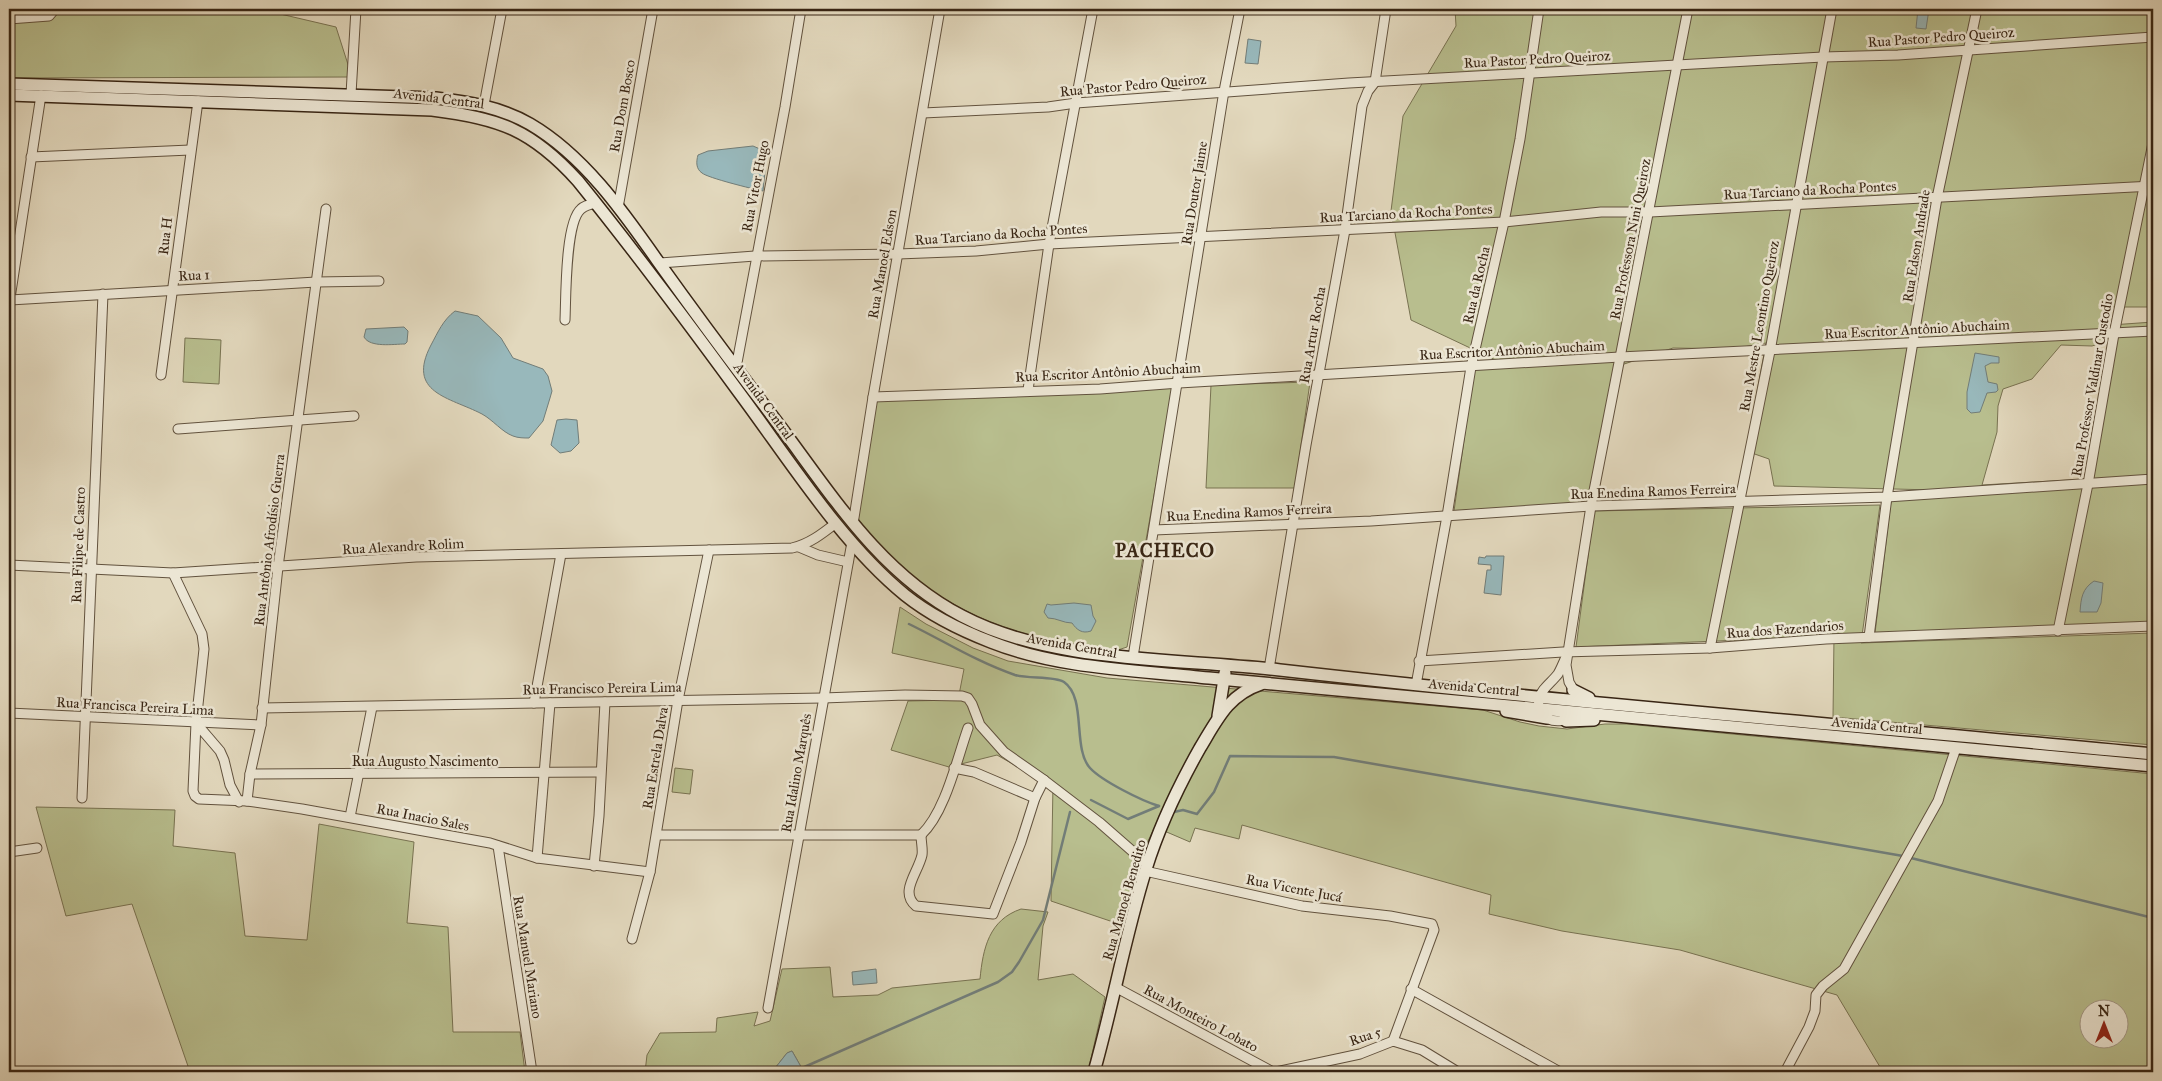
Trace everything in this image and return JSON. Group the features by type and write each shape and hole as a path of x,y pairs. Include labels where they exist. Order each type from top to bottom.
{"main road":[{"name":"Avenida Central","path":"9,84 436,98 484,105 514,116 541,131 574,156 618,208 853,524 898,572 933,600 980,625 1013,638 1083,651 1133,657 1523,695 1539,702 1576,712 2153,766"},
{"name":"Avenida Central","path":"9,94 432,110 488,119 514,128 558,159 596,203 836,523 880,573 922,607 942,620 992,642 1032,655 1081,664 1209,678 1483,704 1539,702 1576,695 1615,703 2153,754"},
{"name":"Rua Manoel Benedito","path":"1218,718 1227,665"},
{"path":"1209,678 1218,688 1220,702"},
{"name":"Rua Manoel Benedito","path":"1094,1072 1146,868 1173,796 1218,718 1237,695 1246,689 1265,682"},
{"path":"1523,695 1547,686"},
{"path":"1483,704 1514,713 1547,718"},
{"path":"1566,721 1621,716"}],"street":[{"path":"9,19 49,16 55,9"},
{"path":"351,94 356,9"},
{"path":"484,105 502,9"},
{"name":"Rua Dom Bosco","path":"618,208 653,9"},
{"name":"Rua Vitor Hugo","path":"736,368 755,256 785,107 800,9"},
{"name":"Rua Manoel Edson","path":"853,524 940,9"},
{"path":"1028,390 1049,244 1093,9"},
{"name":"Rua Doutor Jaime","path":"1133,657 1224,91 1240,9"},
{"name":"Rua Artur Rocha","path":"1269,669 1292,524 1345,230 1362,106 1368,91 1375,82 1386,9"},
{"name":"Rua da Rocha","path":"1416,685 1447,516 1471,367 1504,222 1520,139 1528,73 1539,9"},
{"name":"Rua Professora Nini Queiroz","path":"1568,652 1591,506 1650,212 1688,9"},
{"name":"Rua Mestre Leontino Queiroz","path":"1710,648 1770,351 1832,9"},
{"name":"Rua Edson Andrade","path":"1869,637 1887,497 1937,198 1977,9"},
{"name":"Rua Pastor Pedro Queiroz","path":"923,113 1048,107 1076,102 1224,91 1678,64 1898,55 2153,37"},
{"path":"9,303 41,95"},
{"name":"Rua H","path":"161,376 198,100"},
{"name":"Rua Professor Valdinar Custodio","path":"2058,631 2088,484 2114,334 2149,187 2153,143"},
{"path":"31,157 190,150"},
{"name":"Rua Tarciano da Rocha Pontes","path":"660,263 755,256 976,251 1049,244 1504,222 1601,212 1650,212 2149,187"},
{"path":"565,320 566,268 576,216 581,208 596,203"},
{"name":"Rua Antônio Afrodísio Guerra","path":"243,801 261,725 278,567 326,209"},
{"name":"Rua 1","path":"9,303 103,294 316,282 380,281"},
{"name":"Rua Filipe de Castro","path":"82,798 103,294"},
{"name":"Rua Escritor Antônio Abuchaim","path":"873,397 1028,390 1100,389 1178,382 1318,376 1620,357 2153,331"},
{"path":"178,429 354,416"},
{"name":"Rua Enedina Ramos Ferreira","path":"1154,530 1371,521 1591,506 1887,497 2153,479"},
{"name":"Rua Alexandre Rolim","path":"798,547 819,536 836,523"},
{"name":"Rua Idalino Marquês","path":"768,1008 852,542"},
{"name":"Rua Alexandre Rolim","path":"9,565 173,573 416,557 798,547 818,555 848,562"},
{"name":"Rua Estrela Dalva","path":"632,939 650,872 678,700 709,550"},
{"path":"534,703 561,554"},
{"path":"173,573 188,601 203,640 203,670 196,723 220,751 230,785 243,801"},
{"name":"Rua dos Fazendarios","path":"1419,661 1568,652 1710,648 1869,637 2153,626"},
{"path":"1568,652 1566,669 1576,695 1576,712 1566,721 1559,722 1547,718 1539,702 1568,652"},
{"path":"1547,686 1564,684 1576,695"},
{"name":"Rua Francisco Pereira Lima","path":"262,708 823,698 942,694 968,698 980,725 1004,752 1044,780"},
{"path":"594,866 599,816 604,702"},
{"path":"537,858 550,703"},
{"path":"350,817 372,707"},
{"name":"Rua Francisca Pereira Lima","path":"9,713 261,725"},
{"name":"Rua Inacio Sales","path":"196,723 193,791 199,799 243,801 350,817 498,846 537,858 650,872"},
{"path":"657,835 921,835 927,829 942,804 968,728"},
{"path":"1785,1072 1809,1027 1815,1011 1816,995 1822,986 1844,969 1938,801 1956,748"},
{"path":"954,768 974,772 1035,798"},
{"name":"Rua Augusto Nascimento","path":"250,774 544,774 600,772"},
{"path":"921,835 922,854 908,894 910,900 916,906 993,914 1035,798 1044,780 1099,822 1146,868"},
{"name":"Rua Manuel Mariano","path":"498,846 532,1072"},
{"path":"9,852 37,848"},
{"name":"Rua Vicente Jucá","path":"1146,868 1302,906 1390,916 1432,924 1434,930 1412,989"},
{"name":"Rua Monteiro Lobato","path":"1115,987 1274,1072"},
{"path":"1393,1041 1412,989 1560,1072"},
{"name":"Rua 5","path":"1274,1072 1360,1054 1393,1041 1422,1050 1458,1072"}],"green space":[{"path":"9,9 259,9 336,27 352,77 9,78"},
{"path":"1455,9 2153,9 2153,307 2103,307 2104,342 2092,346 2061,345 2032,379 2003,389 1998,406 1997,432 1982,485 2086,479 2111,325 2153,322 2153,624 1875,633 1891,501 1934,490 1774,486 1769,459 1746,451 1766,343 1732,349 1673,348 1615,367 1587,503 1454,511 1474,369 1504,364 1411,320 1391,211 1403,116 1456,26"},
{"path":"185,338 221,340 219,384 183,382"},
{"path":"1310,382 1295,488 1206,488 1211,385"},
{"path":"1174,383 1127,647 1118,650 1045,639 980,618 909,577 889,557 858,520 877,399"},
{"path":"1880,505 1861,643 2153,633 2153,745 1833,717 1834,636 1576,647 1594,511"},
{"path":"900,607 926,624 973,648 1008,661 1107,678 1483,710 1520,722 1567,729 1605,724 1627,724 2153,774 2153,1072 1883,1072 1837,995 1680,950 1562,931 1489,914 1491,895 1242,825 1239,839 1195,828 1190,842 1155,827 1145,847 1125,926 1051,901 1053,783 1039,779 997,755 949,767 891,750 908,701 958,700 964,669 892,653"},
{"path":"675,768 693,770 690,794 672,792"},
{"path":"36,807 175,810 173,846 235,853 245,936 307,940 319,824 414,842 407,923 448,927 453,1032 520,1032 525,1072 190,1072 132,904 66,916"},
{"path":"1021,909 1048,912 1043,926 1038,980 1073,974 1105,997 1088,1072 804,1072 792,1051 787,1053 772,1072 645,1072 647,1055 660,1033 716,1032 717,1018 758,1012 754,1026 770,1021 782,969 830,967 833,997 878,995 892,988 980,979 983,957 990,936 1002,920"}],"water":[{"path":"1918,9 1929,9 1926,29 1916,28"},
{"path":"1248,39 1261,41 1258,64 1245,63"},
{"path":"753,146 767,152 763,191 713,178 702,173 698,167 698,155 708,151"},
{"path":"455,311 478,316 501,338 513,358 543,369 548,376 552,391 543,421 529,438 509,434 482,414 445,397 427,383 424,374 425,361 431,345 447,318"},
{"path":"404,327 408,331 405,344 371,343 364,337 366,329"},
{"path":"1975,353 1999,357 1999,363 1991,363 1985,366 1988,382 1997,384 1998,390 1987,393 1980,412 1971,413 1967,409 1967,392"},
{"path":"557,420 577,420 579,443 571,451 560,453 551,445"},
{"path":"1486,556 1504,556 1501,595 1484,593 1487,570 1491,570 1491,565 1478,564 1479,557 1485,558"},
{"path":"2094,581 2103,583 2101,603 2097,612 2080,612 2083,594"},
{"path":"1074,603 1091,605 1096,621 1091,631 1082,632 1072,623 1048,618 1044,612 1047,604"},
{"path":"876,969 877,983 853,985 852,972"},
{"path":"792,1051 804,1072 772,1072 787,1053"}],"waterway":[{"path":"909,624 1001,670 1020,676 1054,679 1064,682 1071,689 1075,699 1082,748 1090,768 1103,779 1143,800 1159,806"},
{"path":"1174,812 1183,810 1197,814 1214,792 1230,756 1334,757 1903,856"},
{"path":"1091,800 1128,819 1159,806"},
{"path":"801,1072 802,1068 998,982 1012,972 1043,920 1070,812"},
{"path":"1911,858 2153,918"}],"district":[{"name":"PACHECO","path":"1165,550"}]}
